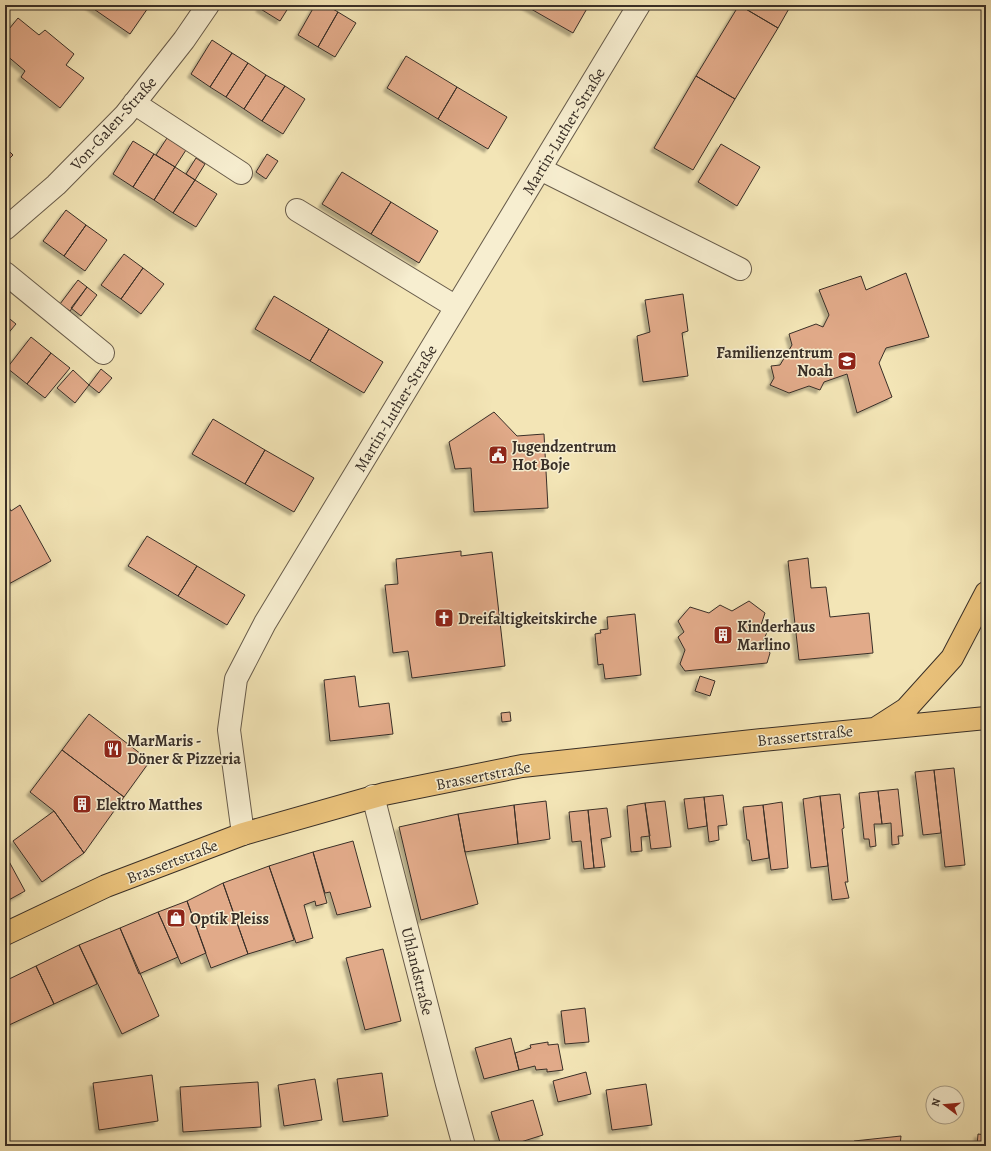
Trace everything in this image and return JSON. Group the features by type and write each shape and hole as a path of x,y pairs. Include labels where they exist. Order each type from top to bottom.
{"main road":[{"path":"877,728 906,709 952,658 986,593"},
{"name":"Brassertstraße","path":"5,934 106,886 242,834 373,796 522,766 877,728 986,718"}],"street":[{"name":"Von-Galen-Straße","path":"5,228 56,185 134,103 184,40 208,5"},
{"name":"Martin-Luther-Straße","path":"242,834 230,730 236,679 265,623 639,5"},
{"path":"134,103 241,173"},
{"path":"540,169 740,269"},
{"path":"297,210 456,307"},
{"path":"5,273 103,353"},
{"name":"Uhlandstraße","path":"373,796 464,1146"}],"building":[{"path":"88,5 150,5 130,34"},
{"path":"262,5 290,5 280,21 259,8"},
{"path":"315,5 326,5 338,12 318,47 298,35"},
{"path":"524,5 589,5 573,33"},
{"path":"739,5 778,28 735,99 696,76"},
{"path":"739,5 791,5 778,28"},
{"path":"338,12 356,23 335,57 318,47"},
{"path":"18,18 39,35 45,30 74,54 66,65 84,78 60,108 21,77 25,71 5,54 5,34"},
{"path":"212,40 232,53 210,87 191,74"},
{"path":"232,53 248,63 226,97 210,87"},
{"path":"406,56 457,87 438,119 387,88"},
{"path":"248,63 266,75 244,109 226,97"},
{"path":"266,75 285,86 262,121 244,109"},
{"path":"696,76 735,99 693,170 654,148"},
{"path":"285,86 305,99 283,134 262,121"},
{"path":"457,87 507,117 488,149 438,119"},
{"path":"167,138 186,150 175,167 156,155"},
{"path":"133,141 154,154 133,187 113,174"},
{"path":"721,144 760,167 737,206 698,182"},
{"path":"5,147 13,155 5,163"},
{"path":"154,154 175,167 154,200 133,187"},
{"path":"267,154 278,161 266,179 256,172"},
{"path":"196,158 205,164 195,180 186,174"},
{"path":"175,167 195,180 173,213 154,200"},
{"path":"342,172 391,202 371,234 322,204"},
{"path":"195,180 217,194 196,227 173,213"},
{"path":"391,202 438,231 419,263 371,234"},
{"path":"66,210 86,225 64,256 43,241"},
{"path":"86,225 107,240 85,271 64,256"},
{"path":"124,254 143,268 121,299 101,285"},
{"path":"143,268 164,284 141,314 121,299"},
{"path":"906,273 929,337 886,348 879,363 892,397 857,413 847,374 824,382 820,390 809,386 789,393 770,385 774,378 771,366 780,365 792,345 789,334 816,324 823,327 829,315 819,290 861,276 866,290"},
{"path":"78,280 87,287 70,311 60,304"},
{"path":"87,287 97,295 81,316 71,308"},
{"path":"683,294 688,331 682,333 688,376 643,382 637,336 650,332 645,300"},
{"path":"274,296 329,329 310,361 255,329"},
{"path":"5,315 16,324 5,337"},
{"path":"329,329 383,362 364,393 310,361"},
{"path":"31,337 51,353 27,384 7,368"},
{"path":"51,353 70,368 45,398 27,384"},
{"path":"101,369 112,378 99,393 89,385"},
{"path":"73,370 89,385 75,403 57,388"},
{"name":"Jugendzentrum Hot Boje","path":"494,412 517,436 544,434 548,508 474,512 471,468 455,469 449,442"},
{"path":"213,419 265,450 245,484 192,454"},
{"path":"265,450 314,478 294,512 245,484"},
{"path":"5,500 11,511 20,505 51,561 5,586"},
{"path":"147,536 197,566 178,596 128,566"},
{"name":"Dreifaltigkeitskirche","path":"461,551 461,556 492,552 505,666 412,678 408,651 393,653 385,585 398,584 396,559"},
{"path":"808,558 811,588 826,587 830,617 869,613 873,653 799,660 788,561"},
{"path":"197,566 245,595 227,625 178,596"},
{"name":"Kinderhaus Marlino","path":"749,601 765,613 761,625 769,628 763,641 770,653 767,663 685,671 680,664 685,650 678,637 684,632 678,621 690,607 709,613 720,605 732,611"},
{"path":"635,614 641,675 605,679 603,664 598,665 595,634 601,633 600,630 608,629 607,617"},
{"path":"355,676 359,707 389,703 393,734 330,741 324,680"},
{"path":"700,676 715,681 710,696 695,691"},
{"path":"510,712 511,721 502,722 501,713"},
{"path":"89,714 150,761 124,797 62,750"},
{"name":"Elektro Matthes","path":"62,750 124,797 84,853 54,811 30,792"},
{"path":"954,768 965,865 945,867 934,770"},
{"path":"934,770 941,833 923,835 915,772"},
{"path":"898,789 903,836 898,836 899,844 892,845 891,823 882,824 878,791"},
{"path":"878,791 882,824 874,824 876,846 870,847 869,839 864,839 859,793"},
{"path":"840,794 848,882 845,882 849,898 832,900 820,796"},
{"path":"723,795 727,825 718,826 719,840 709,842 704,797"},
{"path":"820,796 828,866 811,868 803,799"},
{"path":"704,797 707,826 688,829 684,799"},
{"path":"546,801 550,839 518,844 514,805"},
{"path":"665,801 671,847 651,849 645,803"},
{"path":"782,802 788,868 771,870 763,805"},
{"path":"645,803 650,836 641,837 642,851 631,852 627,806"},
{"path":"514,805 518,844 465,852 458,814"},
{"path":"763,805 769,858 752,861 749,840 747,840 743,807"},
{"path":"607,808 611,837 601,839 605,867 594,868 588,810"},
{"path":"588,810 594,868 584,869 581,841 572,842 569,812"},
{"path":"54,811 84,853 42,882 13,841"},
{"path":"458,814 465,852 478,904 421,920 399,827"},
{"path":"353,841 371,907 337,915 330,892 325,893 313,852"},
{"path":"313,852 327,903 316,906 315,901 304,905 313,938 296,943 269,866"},
{"path":"5,854 25,891 5,902"},
{"path":"269,866 294,940 248,954 223,883"},
{"path":"223,883 248,954 211,968 187,901"},
{"path":"187,901 206,953 181,964 158,912"},
{"path":"158,912 178,957 139,974 120,928"},
{"path":"120,928 159,1016 122,1034 79,945"},
{"path":"79,945 97,984 54,1004 36,966"},
{"path":"383,949 401,1021 365,1030 346,958"},
{"path":"36,966 54,1004 7,1026 5,1022 5,981"},
{"path":"585,1008 589,1042 565,1044 561,1011"},
{"path":"511,1038 519,1070 484,1079 475,1048"},
{"path":"548,1042 548,1045 558,1044 563,1070 547,1072 547,1069 536,1070 535,1066 519,1070 515,1053 531,1048 530,1045"},
{"path":"586,1072 591,1094 558,1102 553,1081"},
{"path":"382,1073 388,1116 343,1122 337,1079"},
{"path":"152,1075 158,1121 99,1130 93,1083"},
{"path":"315,1079 322,1120 284,1126 278,1085"},
{"path":"258,1082 261,1127 183,1132 180,1087"},
{"path":"646,1084 652,1125 612,1130 606,1090"},
{"path":"533,1100 543,1135 508,1146 501,1146 491,1112"},
{"path":"978,1134 986,1135 986,1146 977,1146"},
{"path":"901,1136 900,1146 854,1146 854,1141"}],"place":[{"name":"Familienzentrum Noah","path":"847,361"},
{"name":"Jugendzentrum Hot Boje","path":"498,455"},
{"name":"Dreifaltigkeitskirche","path":"444,618"},
{"name":"Kinderhaus Marlino","path":"723,635"},
{"name":"MarMaris - Döner & Pizzeria","path":"113,749"},
{"name":"Elektro Matthes","path":"82,804"},
{"name":"Optik Pleiss","path":"176,918"}]}
